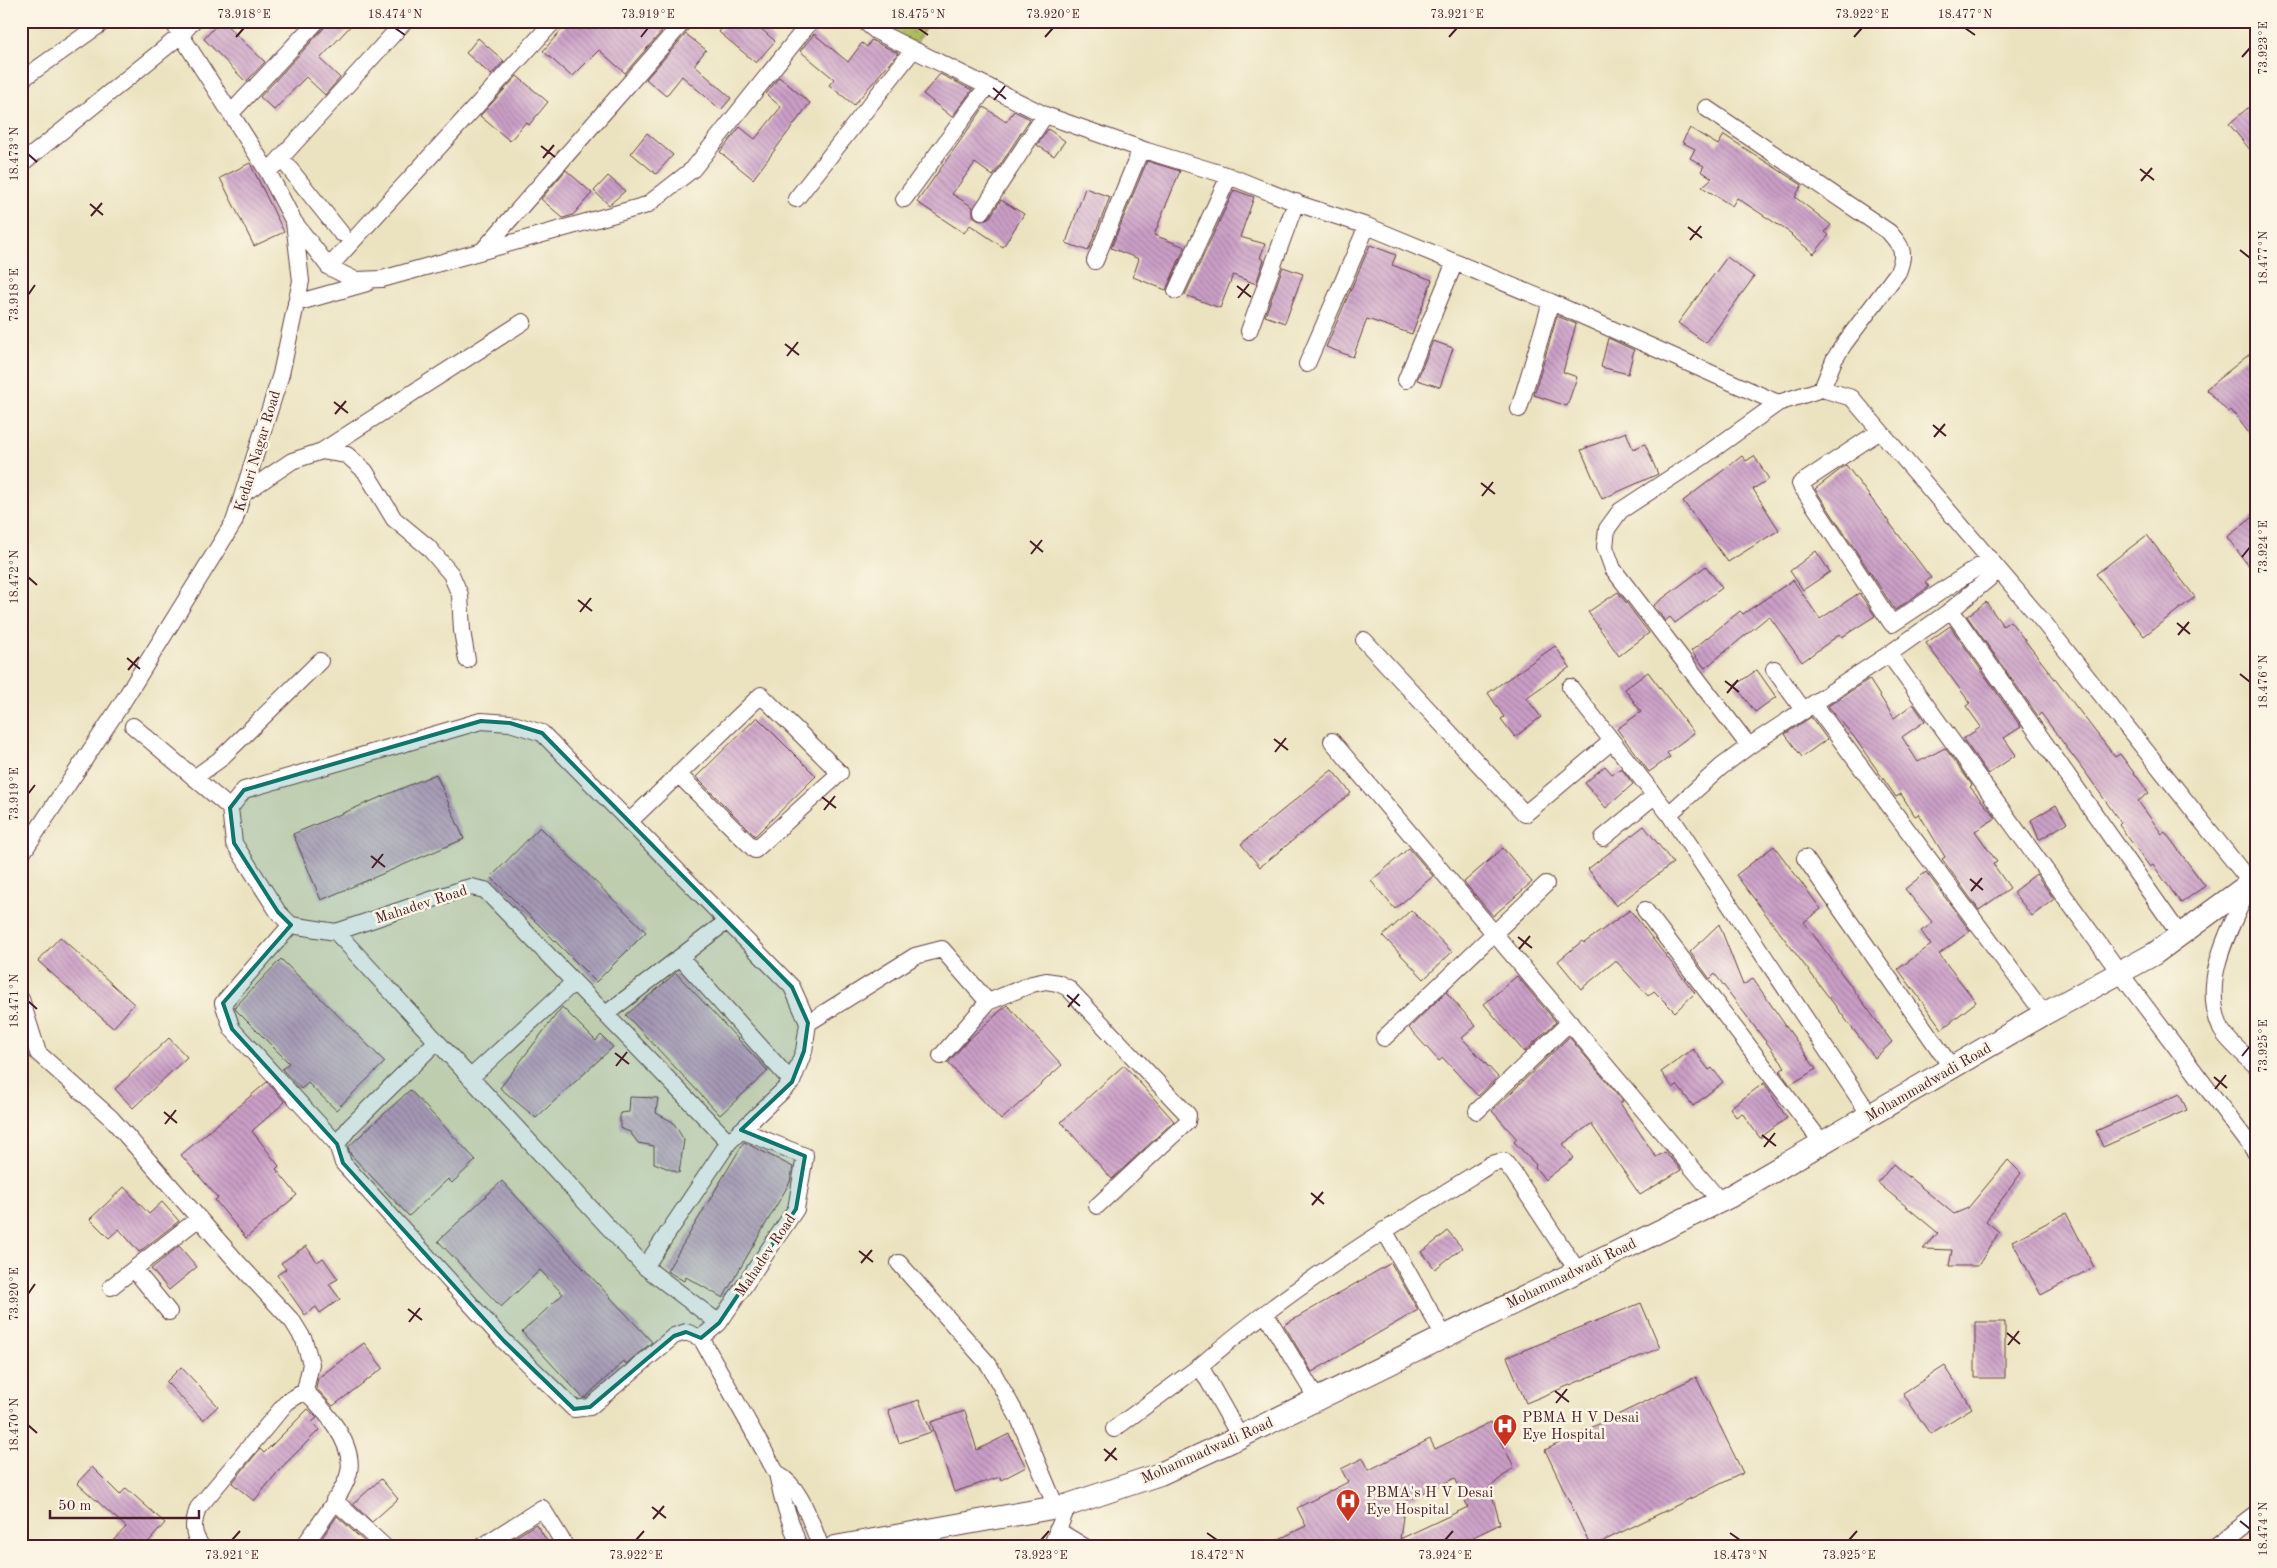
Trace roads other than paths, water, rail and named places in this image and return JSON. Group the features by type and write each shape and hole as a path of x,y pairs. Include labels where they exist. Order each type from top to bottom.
{"main road":[{"name":"Mohammadwadi Road","path":"835,1547 1062,1506 1160,1474 1240,1437 1720,1201 1823,1144 2044,1014 2154,954 2253,881"}],"street":[{"path":"21,80 105,21"},
{"path":"21,164 177,28 193,21"},
{"path":"231,113 317,21"},
{"path":"268,172 405,21"},
{"path":"329,266 554,21"},
{"path":"484,249 684,21"},
{"path":"296,303 647,205 694,169 811,21"},
{"path":"864,21 876,31 1045,115 1141,149 1229,176 1296,202 1367,226 1551,302 1778,403"},
{"name":"Kedari Nagar Road","path":"21,855 122,703 234,522 281,374 301,281 294,222 268,172 177,28"},
{"path":"796,199 913,50"},
{"path":"904,199 987,86"},
{"path":"1706,108 1889,232 1900,245 1904,258 1898,272 1844,344 1834,360 1822,389"},
{"path":"982,211 1045,115"},
{"path":"1095,261 1141,149"},
{"path":"281,158 341,233"},
{"path":"1176,291 1229,176"},
{"path":"1249,331 1296,202"},
{"path":"294,222 329,266 355,280 382,279"},
{"path":"1307,364 1367,226"},
{"path":"1406,380 1455,262"},
{"path":"1519,409 1551,302"},
{"path":"244,493 292,461 322,451 523,322"},
{"path":"1749,746 1613,569 1606,548 1607,529 1620,512 1704,456 1778,403 1822,389 1852,398 1995,564 2253,881 2217,962 2214,994 2222,1030 2256,1066"},
{"path":"1880,431 1800,484 1892,624 1995,564"},
{"path":"322,451 347,455 364,472 394,519 428,547 451,574 460,595 462,631 467,660"},
{"path":"1669,814 1721,767 1749,746 1890,654 1951,610 1995,564"},
{"path":"1951,610 2180,935"},
{"path":"1364,640 1524,814 1612,741"},
{"path":"1890,654 2120,973 2256,1153"},
{"path":"194,778 219,760 320,661"},
{"path":"1774,668 1809,708 2044,1014"},
{"path":"1570,687 1669,814 1870,1115"},
{"path":"629,822 678,774 761,695 840,773 755,850 678,774"},
{"path":"230,808 244,790 481,721 510,722 542,733 792,987 808,1024 804,1051 792,1082 729,1142 645,1268"},
{"path":"133,726 230,808 234,843 278,912 292,925 336,932 645,1268 718,1323"},
{"path":"1332,741 1720,1201"},
{"path":"1603,838 1654,796"},
{"path":"1805,858 1952,1068"},
{"path":"1384,1038 1546,884"},
{"name":"Mahadev Road","path":"336,932 432,898 471,887 485,890 729,1142"},
{"path":"1646,910 1823,1144"},
{"path":"606,1014 727,921"},
{"path":"292,925 224,1003 232,1029 337,1144 343,1163 504,1341 574,1409 590,1407 674,1336 686,1332 701,1338 777,1474 781,1493 799,1547"},
{"path":"808,1024 915,956 942,949 984,998"},
{"path":"680,957 792,1082"},
{"path":"941,1056 984,998 1046,981 1058,983 1068,988 1188,1115 1187,1122 1097,1206"},
{"path":"470,1078 573,983"},
{"path":"21,999 38,1053 111,1118 293,1322 304,1340 311,1364 305,1391 288,1402 198,1508 192,1526 196,1539 202,1547"},
{"path":"1477,1111 1570,1022"},
{"path":"337,1144 350,1127 436,1042"},
{"name":"Mahadev Road","path":"701,1338 718,1323 796,1208 805,1156 741,1130"},
{"path":"1114,1429 1200,1366 1265,1313 1384,1230 1491,1164 1504,1161 1577,1270"},
{"path":"111,1286 200,1218"},
{"path":"1384,1230 1444,1336"},
{"path":"899,1263 989,1365 1020,1421 1062,1506 1051,1547"},
{"path":"134,1269 169,1312"},
{"path":"1265,1313 1317,1399"},
{"path":"1200,1366 1240,1437"},
{"path":"303,1547 349,1474 350,1458 334,1424 324,1410 305,1391"},
{"path":"777,1474 788,1480 799,1496 821,1547"},
{"path":"334,1500 385,1547"},
{"path":"481,1547 542,1508 566,1547"},
{"path":"2214,1547 2256,1514"},
{"path":"1057,1530 1085,1547"}],"place":[{"name":"PBMA H V Desai Eye Hospital","path":"1505,1447"},
{"name":"PBMA's H V Desai Eye Hospital","path":"1348,1522"}]}
